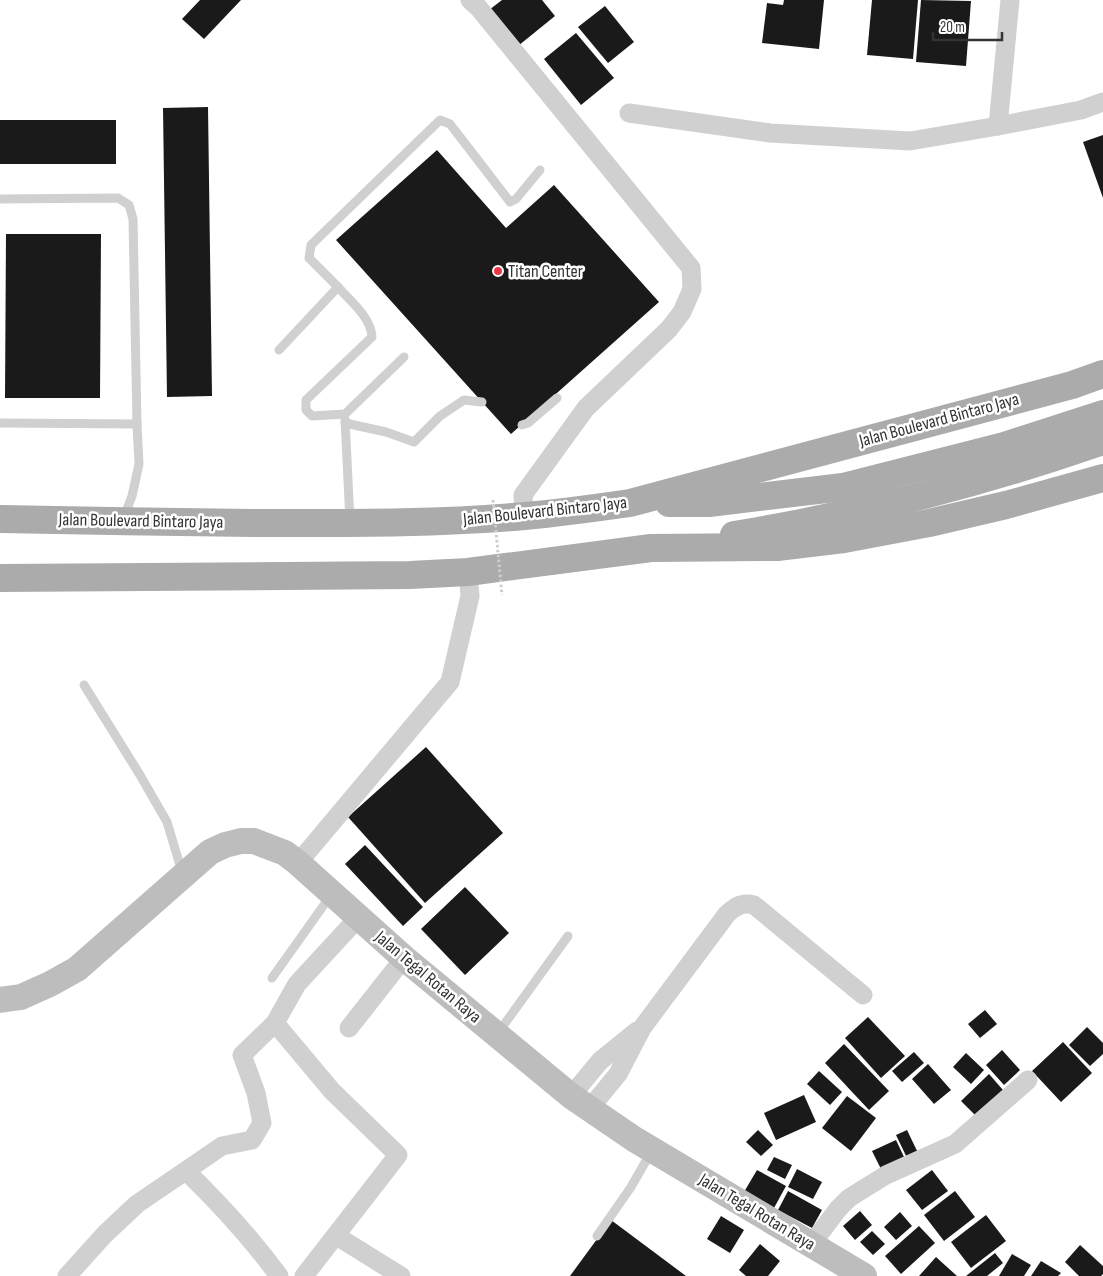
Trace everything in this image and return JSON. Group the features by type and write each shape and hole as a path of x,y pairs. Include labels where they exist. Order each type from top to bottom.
{"main road":[{"name":"Jalan Boulevard Bintaro Jaya","path":"0,519 350,524 428,522 524,516 630,503 1072,385 1103,374"},
{"path":"630,503 708,503 843,487 1004,446 1103,414"},
{"path":"0,578 410,575 468,572 748,533 836,515 972,481 1103,441"},
{"path":"651,548 777,547 844,539 939,521 1103,478"},
{"name":"Jalan Tegal Rotan Raya","path":"0,1000 21,997 77,969 210,852 241,841 254,841 274,848 298,863 404,958 580,1102 652,1150 864,1276"}],"street":[{"path":"470,0 478,7 691,268 692,288 682,312 669,329 586,408 523,495 524,516"},
{"path":"998,126 1010,0"},
{"path":"629,113 770,133 910,141 1081,110 1103,102"},
{"path":"298,863 450,682 470,596 468,572"},
{"path":"580,1102 618,1074 642,1028 727,914 737,905 746,903 754,905 863,995"},
{"path":"67,1276 137,1204 222,1146 252,1140 262,1123 256,1093 242,1055 275,1023 297,984 358,918"},
{"path":"349,1028 404,958"},
{"path":"275,1023 332,1091 398,1155 304,1276"},
{"path":"811,1245 849,1198 886,1175 955,1144 1028,1080"},
{"path":"186,1171 220,1204 258,1247 279,1276"},
{"path":"337,1234 343,1240 401,1276"}],"lane":[{"path":"482,402 464,400 440,416 414,442 345,418 312,416 306,410 306,400 372,337 372,330 368,321 309,258 312,245 440,120 450,124 510,202 516,199 540,170"},
{"path":"0,199 118,198 129,205 132,219 139,464 132,496 122,522"},
{"path":"279,350 338,287"},
{"path":"350,524 345,418 404,357"},
{"path":"522,424 528,423 557,398"},
{"path":"0,423 137,424"},
{"path":"84,685 167,822 183,876"},
{"path":"272,978 332,893"},
{"path":"496,1035 568,936"},
{"path":"597,1236 631,1187 652,1150"}],"path":[{"path":"492,500 502,595"}],"building":[{"path":"200,0 241,0 204,39 182,19"},
{"path":"502,0 542,0 555,16 518,46 489,10"},
{"path":"784,0 824,0 819,49 762,43 767,3 783,5"},
{"path":"872,0 918,0 913,59 867,55"},
{"path":"921,0 971,1 966,66 916,62"},
{"path":"605,6 634,42 608,63 578,27"},
{"path":"576,33 614,78 581,105 544,59"},
{"path":"208,107 212,396 167,397 163,108"},
{"path":"0,120 116,120 116,164 0,164"},
{"path":"1103,135 1103,198 1083,142"},
{"name":"Titan Center","path":"437,150 506,228 554,185 659,302 511,434 336,240"},
{"path":"6,234 101,234 100,398 5,398"},
{"path":"426,747 503,833 425,903 348,817"},
{"path":"365,845 423,907 403,926 345,864"},
{"path":"465,887 509,933 465,975 421,929"},
{"path":"985,1010 997,1024 980,1038 968,1024"},
{"path":"868,1017 905,1056 881,1078 845,1038"},
{"path":"1087,1027 1103,1043 1103,1054 1090,1066 1069,1045"},
{"path":"1063,1042 1092,1073 1061,1102 1032,1071"},
{"path":"844,1044 889,1091 869,1110 825,1063"},
{"path":"1002,1050 1020,1070 1004,1085 986,1065"},
{"path":"914,1052 924,1063 902,1082 892,1071"},
{"path":"966,1053 984,1070 971,1084 953,1067"},
{"path":"928,1064 951,1090 934,1104 912,1079"},
{"path":"819,1071 842,1092 830,1105 807,1084"},
{"path":"989,1074 1003,1090 976,1116 961,1101"},
{"path":"804,1095 816,1122 776,1140 764,1113"},
{"path":"847,1096 876,1118 851,1151 822,1128"},
{"path":"758,1130 773,1145 761,1156 746,1142"},
{"path":"907,1130 919,1155 908,1160 896,1135"},
{"path":"896,1140 905,1159 882,1171 872,1151"},
{"path":"774,1157 792,1165 785,1179 767,1170"},
{"path":"797,1169 822,1182 813,1199 788,1187"},
{"path":"757,1170 786,1186 774,1208 744,1192"},
{"path":"932,1170 948,1191 922,1210 906,1190"},
{"path":"788,1191 822,1210 812,1228 778,1210"},
{"path":"955,1191 975,1217 944,1241 924,1215"},
{"path":"860,1211 872,1225 855,1240 843,1226"},
{"path":"900,1212 912,1226 896,1240 884,1227"},
{"path":"986,1215 1006,1241 971,1268 951,1242"},
{"path":"721,1216 744,1230 730,1253 707,1239"},
{"path":"611,1220 686,1276 570,1276"},
{"path":"919,1226 935,1243 901,1274 885,1256"},
{"path":"872,1231 885,1244 873,1255 860,1242"},
{"path":"760,1244 780,1261 768,1276 746,1276 739,1270"},
{"path":"1080,1245 1103,1266 1103,1274 1101,1276 1079,1276 1065,1262"},
{"path":"995,1253 1003,1263 987,1276 966,1276"},
{"path":"1012,1254 1031,1265 1024,1276 999,1276"},
{"path":"936,1257 957,1276 919,1276"},
{"path":"1041,1261 1061,1273 1058,1276 1031,1276"}],"place":[{"name":"Titan Center","path":"498,271"}]}
